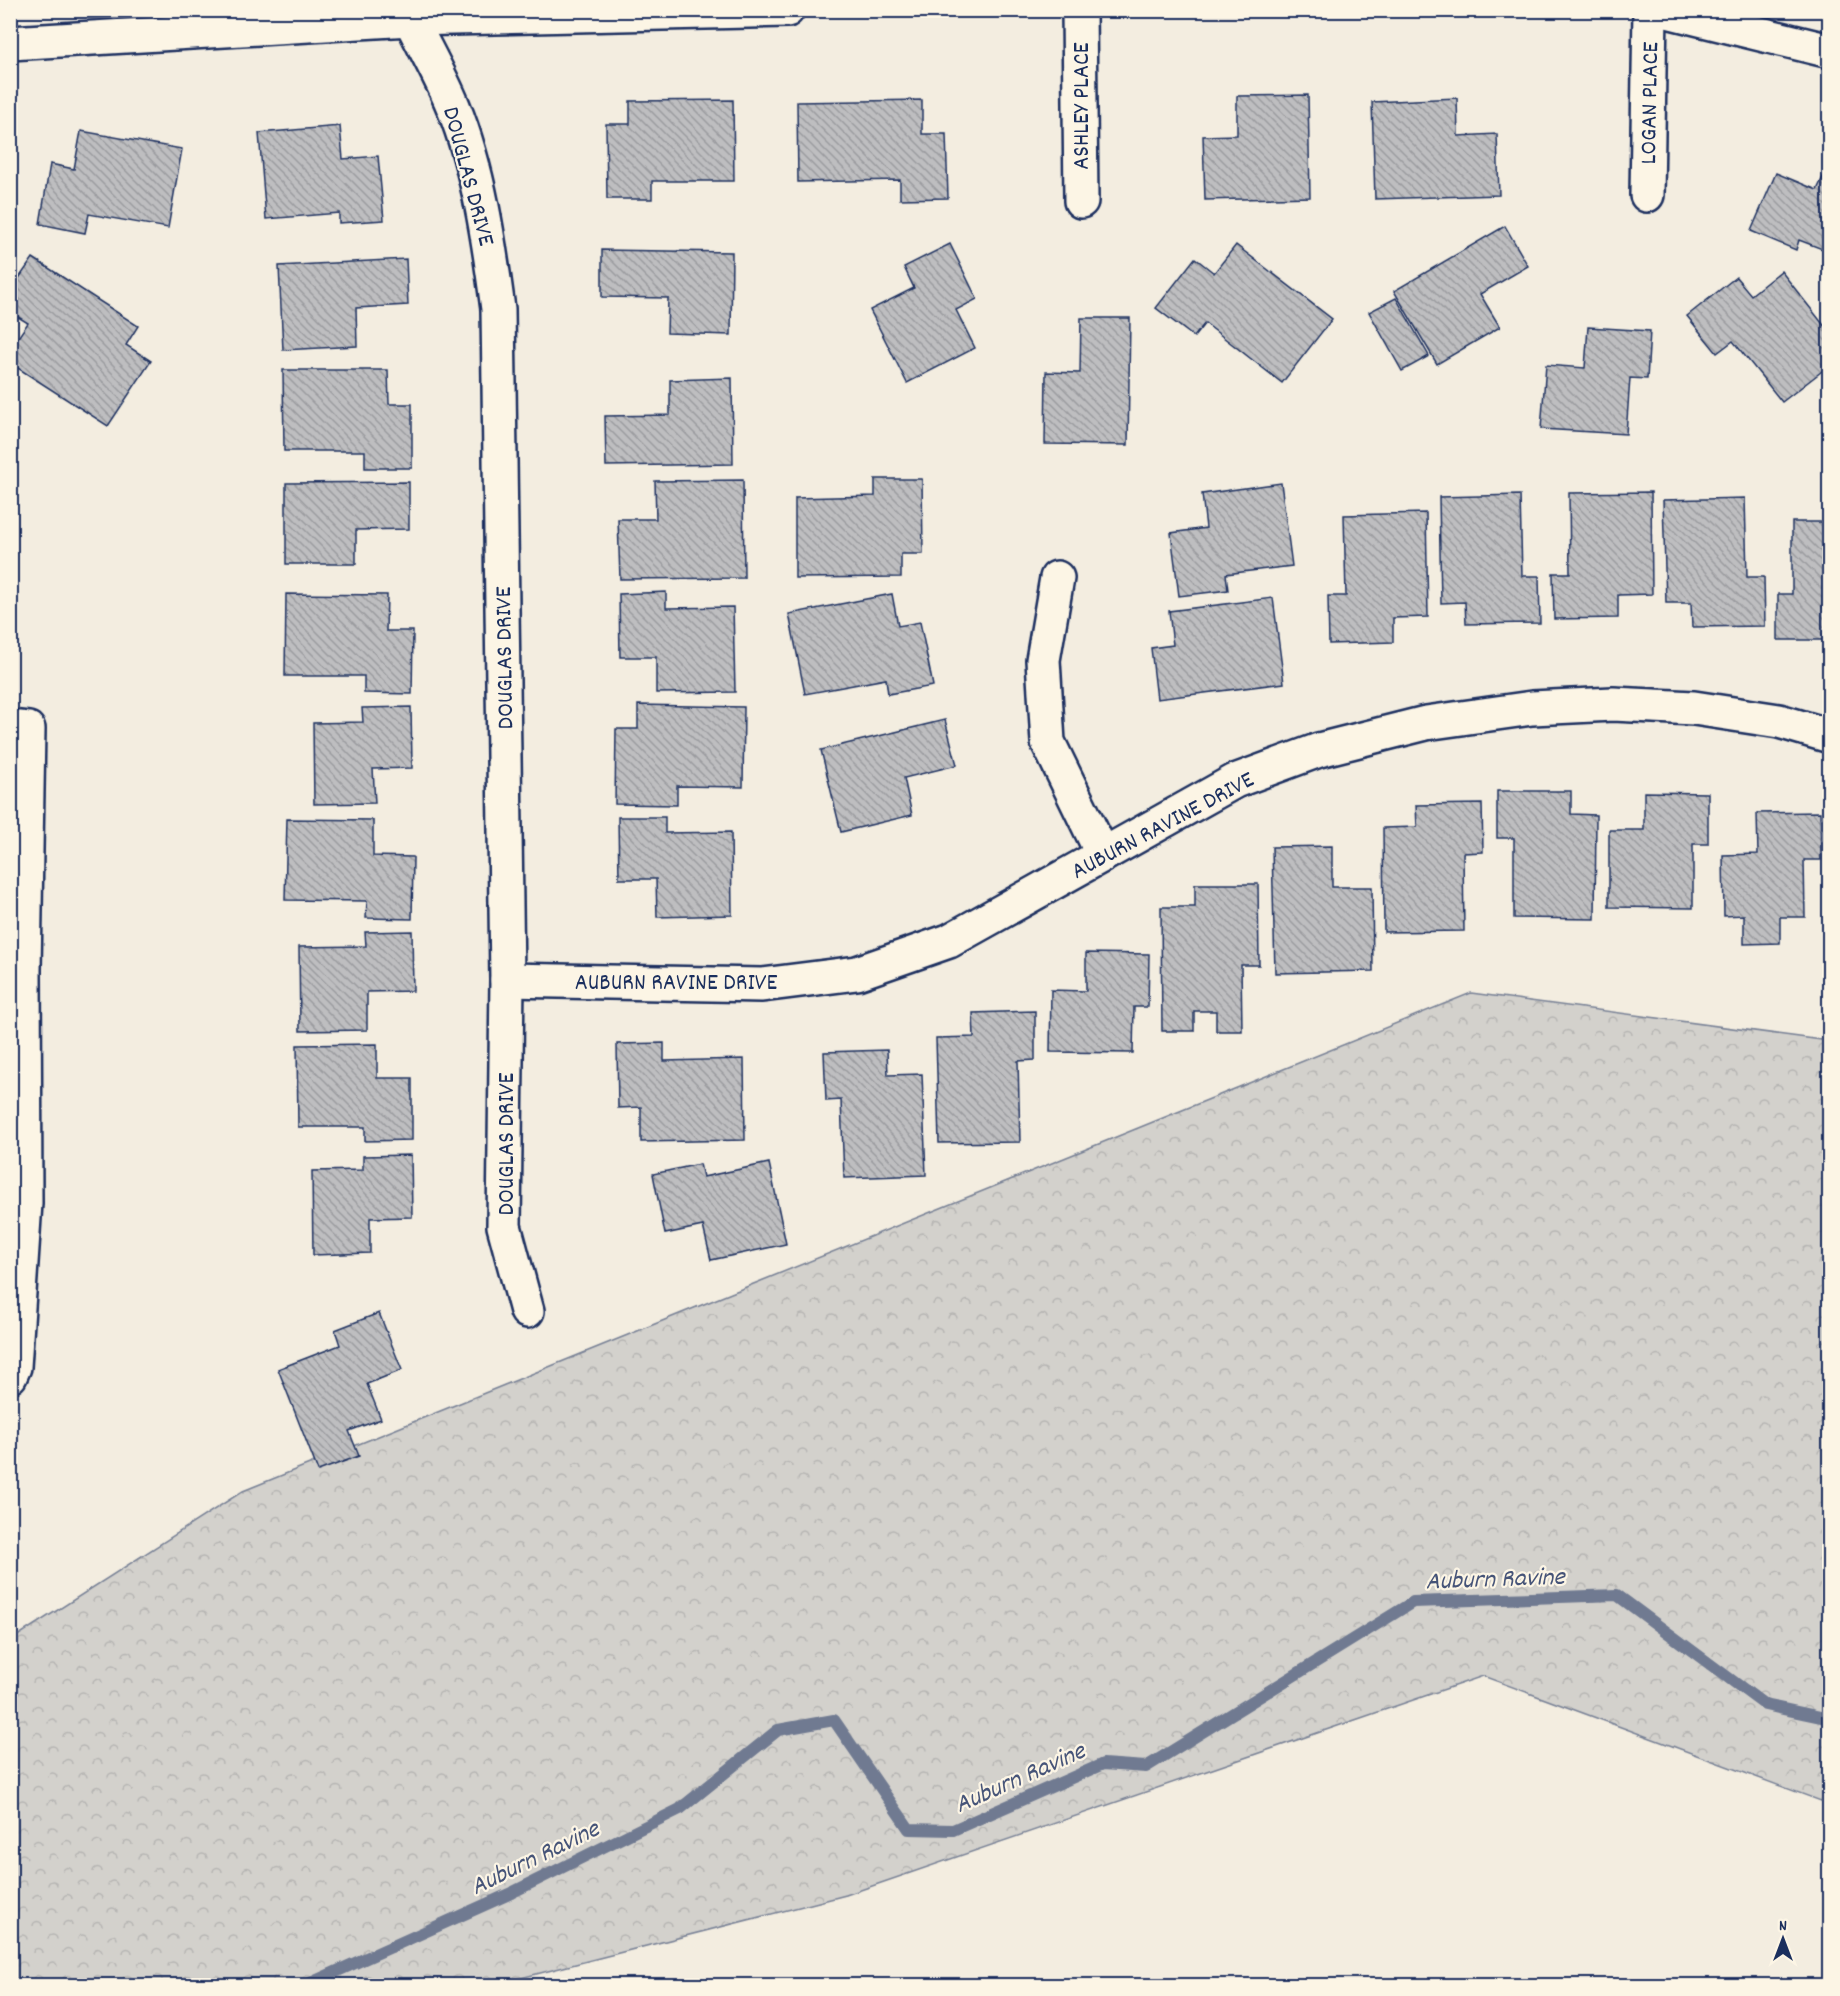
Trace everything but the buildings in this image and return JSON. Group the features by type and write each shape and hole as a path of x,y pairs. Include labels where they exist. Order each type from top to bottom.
{"street":[{"path":"10,43 408,15 787,10"},
{"name":"ASHLEY PLACE","path":"1079,10 1081,201"},
{"name":"LOGAN PLACE","path":"1647,195 1650,10"},
{"path":"1663,10 1830,51"},
{"name":"DOUGLAS DRIVE","path":"408,15 453,107 467,152 491,251 498,309 507,980 504,1226 527,1311"},
{"path":"1057,578 1044,660 1048,742 1103,855"},
{"name":"AUBURN RAVINE DRIVE","path":"507,980 762,985 856,973 949,941 1235,781 1319,750 1426,723 1532,708 1613,704 1694,708 1779,721 1830,736"},
{"path":"10,728 28,729 14,1366 10,1376"}],"green space":[{"path":"1471,993 1829,1041 1829,1804 1483,1676 846,1895 500,1985 11,1986 11,1640 243,1491"}],"waterway":[{"name":"Auburn Ravine","path":"304,1986 509,1894 680,1809 778,1730 834,1720 909,1829 953,1830 1103,1764 1146,1767 1413,1602 1617,1595 1765,1705 1830,1719"}]}
